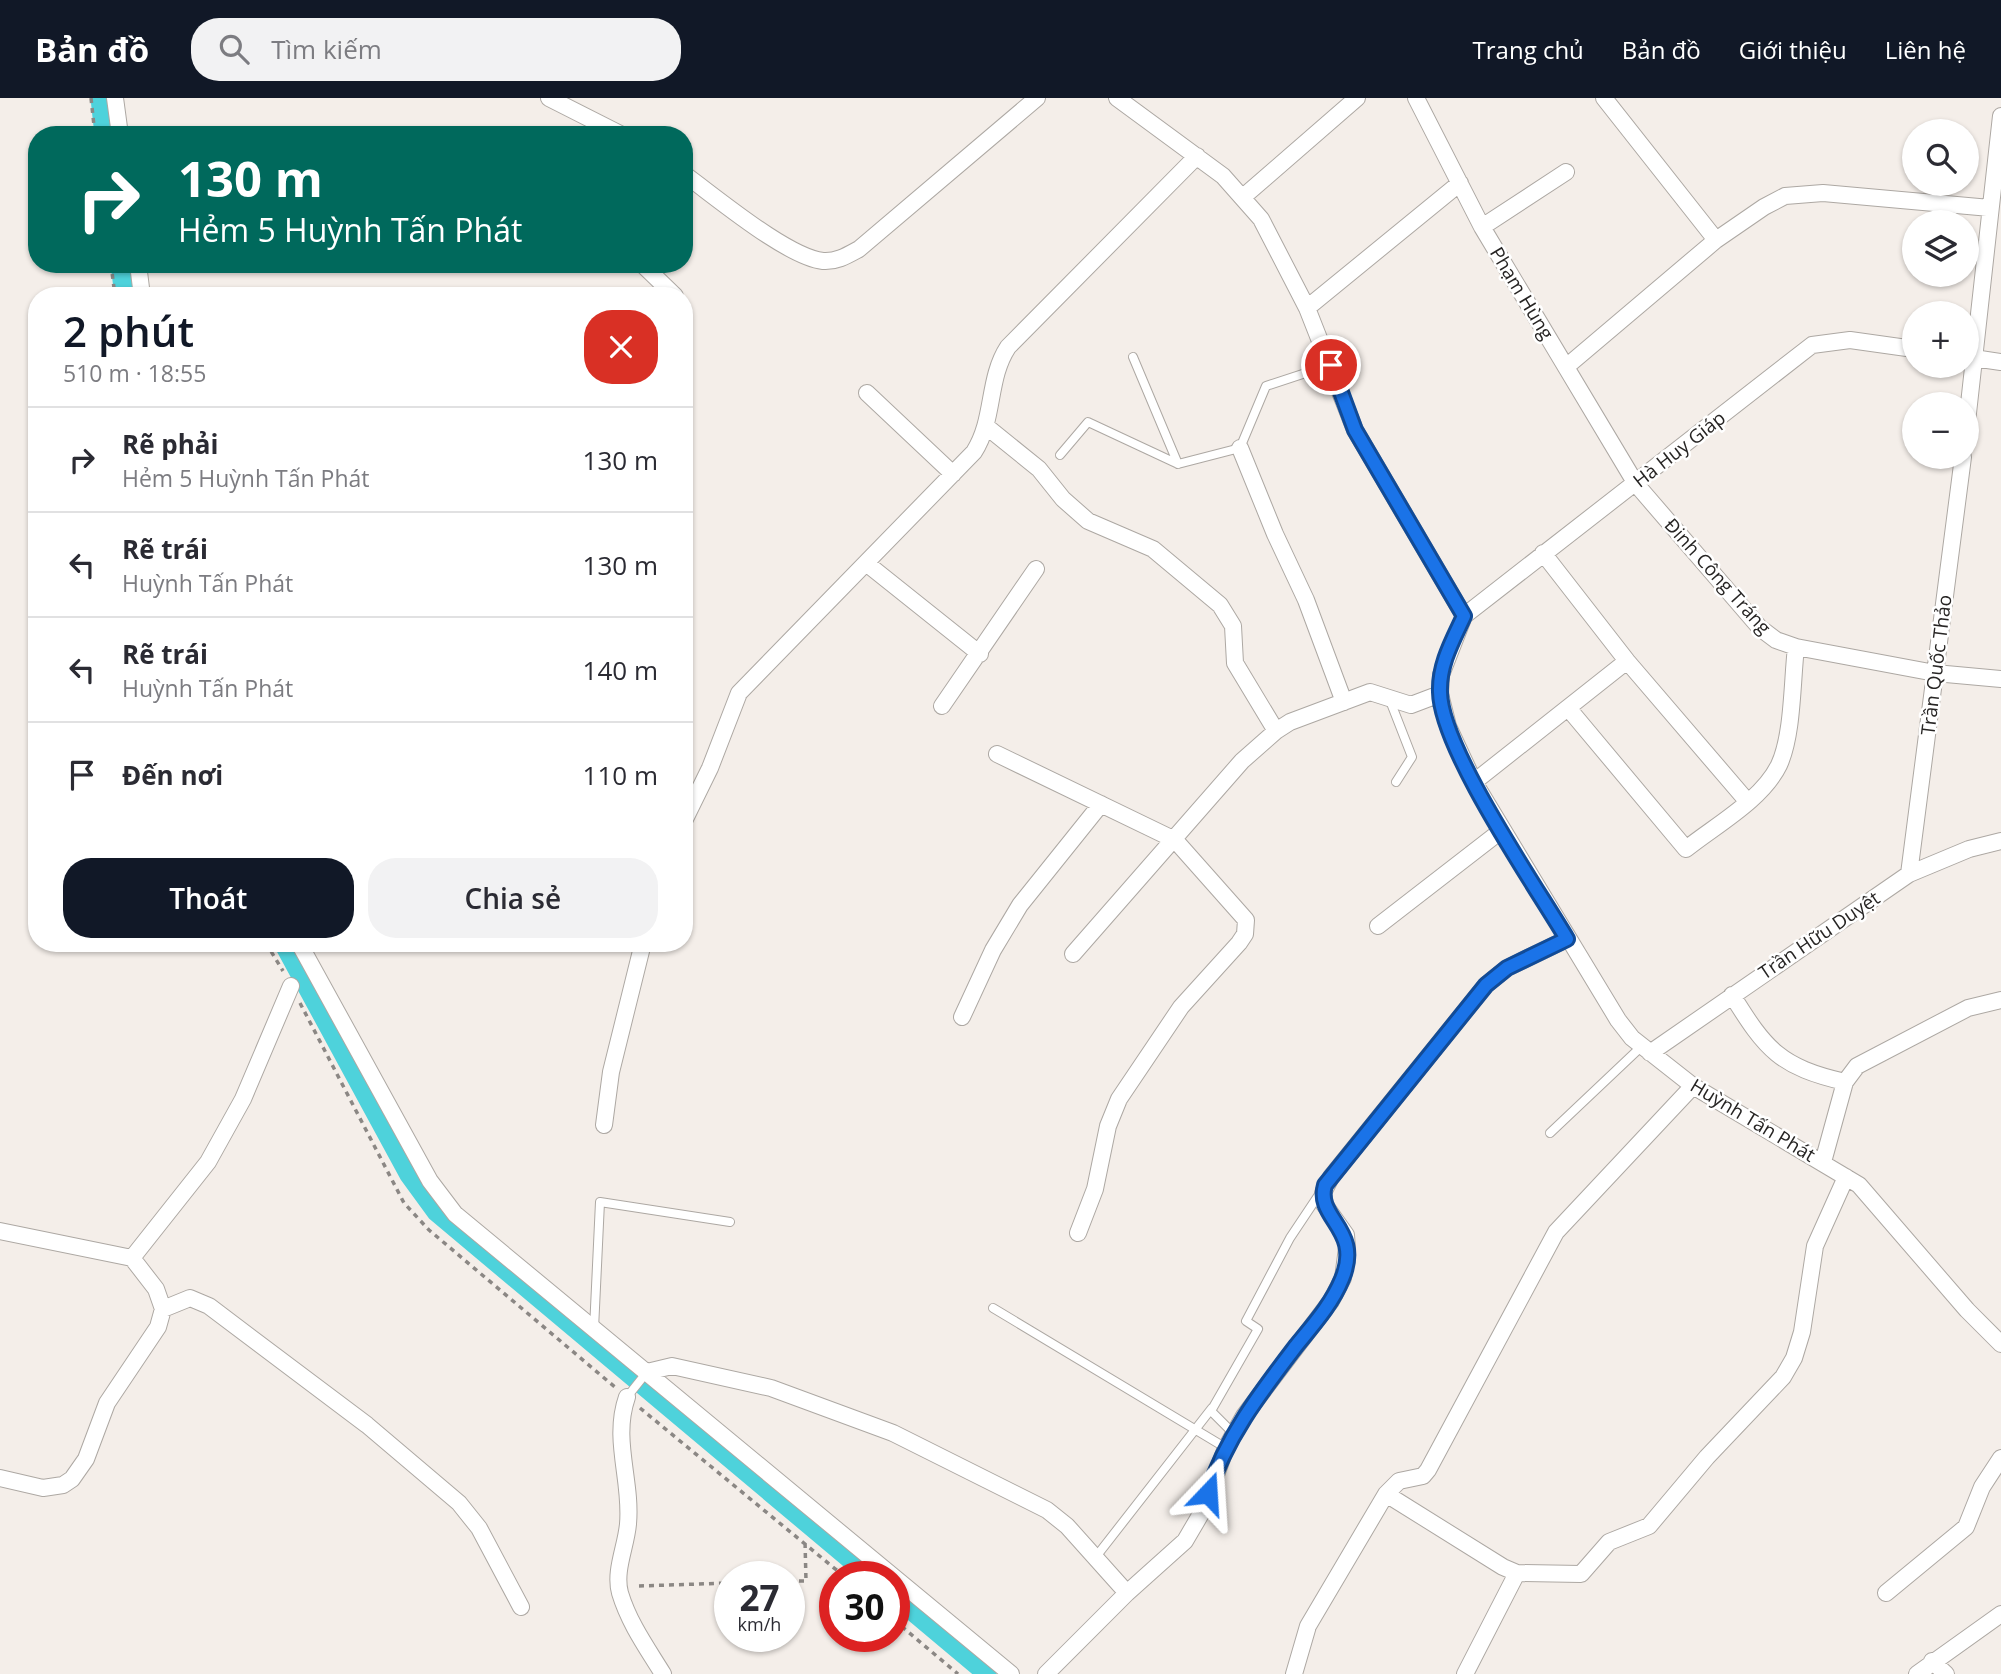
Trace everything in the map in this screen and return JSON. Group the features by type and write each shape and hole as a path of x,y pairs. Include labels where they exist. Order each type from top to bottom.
{"street":[{"path":"116,98 119,126"},
{"path":"549,98 588,126"},
{"path":"693,180 789,248 810,258 827,261 843,258 859,249 1037,98"},
{"path":"1117,98 1137,116 1197,156 1243,197 1261,219 1307,308 1355,430 1464,616"},
{"path":"1243,197 1357,98"},
{"name":"Phạm Hùng","path":"1416,98 1482,227 1636,484"},
{"path":"1612,101 1716,240"},
{"path":"1979,310 1996,209 2001,116"},
{"path":"693,803 710,768 739,693 974,452 987,427 994,377 1008,347 1197,156"},
{"path":"1482,227 1566,172"},
{"path":"1307,308 1460,183"},
{"path":"1566,367 1716,240 1785,196 1823,194 1996,209"},
{"path":"651,273 666,287"},
{"name":"Hà Huy Giáp","path":"1464,616 1812,345 1850,340 1902,347"},
{"path":"1979,359 2001,362"},
{"path":"867,393 953,474"},
{"path":"987,427 1039,469 1063,499 1088,521 1153,549 1220,606 1233,626 1235,663 1276,731"},
{"path":"1240,448 1275,534 1306,600 1344,702"},
{"name":"Trần Quốc Thảo","path":"1909,874 1960,469"},
{"name":"Đinh Công Tráng","path":"1636,484 1760,628 1776,640 1796,647 1935,673 2001,679"},
{"path":"1543,553 1628,661 1747,801"},
{"path":"866,563 979,654"},
{"path":"942,706 1036,569"},
{"name":"Huỳnh Tấn Phát","path":"1464,616 1443,662 1440,694 1448,726 1474,782 1618,1020 1646,1049 1693,1086 1736,1115 1823,1162 1875,1201 1967,1310 2001,1344"},
{"path":"1569,708 1686,849 1768,782 1779,764 1785,743 1796,647"},
{"path":"1474,782 1628,661"},
{"path":"1073,954 1175,841 1242,761 1276,731 1290,722 1370,692 1411,705 1440,694"},
{"path":"997,754 1175,841 1246,920 1247,927 1239,943 1181,1007 1119,1099 1108,1126 1095,1189 1078,1233"},
{"path":"962,1017 993,950 1020,905 1101,804"},
{"path":"1378,926 1502,830"},
{"name":"Trần Hữu Duyệt","path":"1646,1049 1732,995 1909,874 1969,849 2001,841"},
{"path":"1046,1674 1127,1593 1185,1541 1202,1512 1230,1441 1261,1391 1331,1301 1343,1278 1347,1262 1346,1235 1324,1204 1325,1185 1486,985 1507,968 1567,939"},
{"path":"309,952 444,1200 455,1214 1011,1674"},
{"path":"604,1125 611,1072 641,952"},
{"path":"132,1258 208,1162 243,1099 291,986"},
{"path":"1732,995 1755,1032 1787,1063 1811,1074 1845,1082"},
{"path":"1823,1162 1845,1082 1857,1066 1968,1008 2001,1000"},
{"path":"1294,1674 1308,1626 1386,1494 1399,1481 1423,1476 1428,1470 1556,1232 1693,1086"},
{"path":"1386,1494 1517,1573 1581,1574 1609,1542 1649,1526 1707,1457 1783,1377 1794,1358 1802,1332 1815,1246 1846,1177"},
{"path":"0,1231 132,1258 156,1289 163,1309 158,1327 107,1403 86,1459 72,1479 64,1485 43,1488 0,1478"},
{"path":"163,1309 190,1298 209,1306 368,1425 459,1503 479,1528 521,1607"},
{"path":"647,1372 672,1366 771,1388 893,1433 1031,1500 1067,1526 1127,1593"},
{"path":"627,1397 621,1414 619,1437 628,1486 628,1525 618,1572 620,1592 634,1628 663,1674"},
{"path":"1886,1593 1966,1527 1982,1488 2001,1458"},
{"path":"1465,1674 1517,1573"},
{"path":"1917,1674 2001,1614"},
{"path":"1932,1661 1946,1674"}],"lane":[{"path":"1133,357 1178,464"},
{"path":"1060,455 1088,422 1178,464 1240,448 1266,386 1331,365"},
{"path":"1389,698 1412,757 1396,782"},
{"path":"1550,1133 1646,1049"},
{"path":"1230,1441 1211,1411 1258,1329 1246,1321 1290,1238 1325,1185"},
{"path":"594,1329 600,1202 730,1223"},
{"path":"993,1308 1193,1429 1230,1441"},
{"path":"627,1397 647,1372"},
{"path":"1095,1558 1214,1405"}],"path":[{"path":"90,98 94,126"},
{"path":"805,1541 805,1581"},
{"path":"639,1586 714,1584"},
{"path":"910,1634 958,1674"}],"waterway":[{"path":"100,98 103,126"},
{"path":"121,273 123,287"},
{"path":"288,952 409,1175 436,1212 852,1561"},
{"path":"910,1609 987,1674"}],"route":[{"path":"1208,1493 1226,1448 1244,1416 1331,1301 1343,1278 1347,1262 1346,1235 1324,1204 1325,1185 1486,985 1507,968 1567,939 1474,782 1448,726 1440,694 1441,675 1443,662 1464,616 1381,479 1355,430 1331,365"}]}
